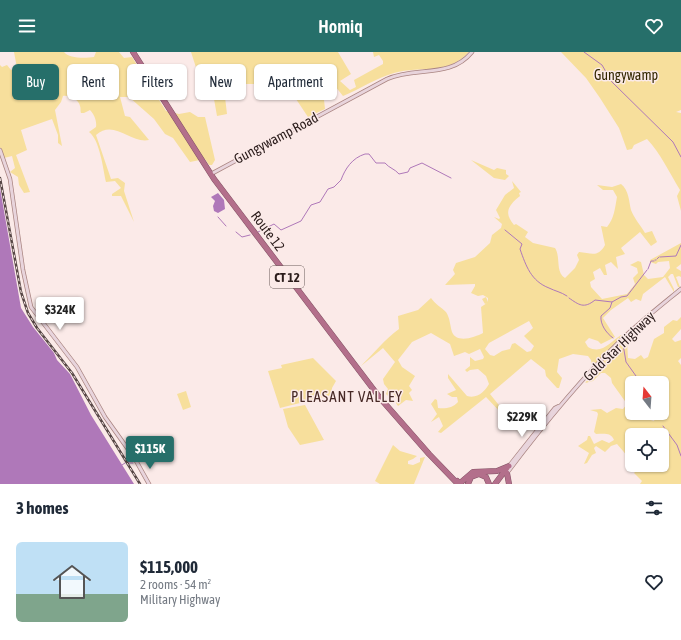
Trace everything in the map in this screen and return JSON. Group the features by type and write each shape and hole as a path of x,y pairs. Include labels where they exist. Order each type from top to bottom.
{"highway":[{"name":"Route 12","path":"133,52 211,174 368,383 450,477 459,484"},
{"name":"Route 12","path":"428,451 459,484"},
{"path":"459,484 474,472 498,471 508,466"},
{"path":"495,484 508,466"},
{"path":"499,484 508,473"},
{"path":"508,473 510,484"},
{"path":"468,484 471,476 478,474 485,476 489,484"},
{"path":"450,477 453,484"}],"street":[{"name":"Gungywamp Road","path":"211,174 387,79 405,73 447,69 461,63 472,52"},
{"path":"0,150 10,179 25,284 31,307 77,367 105,417 135,459 149,484"},
{"name":"Gold Star Highway","path":"508,473 559,406 617,344 681,289"},
{"name":"Gold Star Highway","path":"508,466 555,408 559,406"}],"green space":[{"path":"14,52 64,52 70,56 82,58 94,57 96,52 119,52 124,58 132,57 136,64 127,64 127,97 120,97 125,116 130,117 149,140 136,139 116,131 109,130 103,131 96,135 111,179 118,178 125,183 124,191 134,222 121,196 112,196 112,194 121,188 115,181 106,182 96,141 89,132 96,127 96,120 90,110 81,113 77,100 119,100 119,64 67,64 67,96 63,96 61,102 55,110 62,146 58,143 58,135 52,119 21,130 27,150 16,155 30,192 24,193 19,185 18,177 10,172 15,168 12,156 4,158 0,147 0,65 2,67 7,65 12,70 12,100 59,100 59,64 16,64"},
{"path":"191,52 338,52 351,74 340,81 350,90 356,87 354,80 383,64 383,61 379,55 374,57 373,52 469,52 452,64 443,67 394,73 343,96 337,88 337,64 254,64 254,84 246,84 246,64 195,64"},
{"name":"Gungywamp","path":"561,52 681,52 681,110 676,112 681,113 681,211 677,196 680,190 661,157 652,145 647,139 634,145 632,149 627,150 619,128 600,98 586,78"},
{"path":"132,100 159,100 166,111 179,114 190,112 198,117 205,117 215,160 212,165 209,165 205,159 190,162 173,138 165,134 154,119"},
{"path":"214,100 225,100 227,114 217,116"},
{"path":"297,100 324,100 325,109 308,117"},
{"path":"471,160 494,170 497,168 506,170 506,174 509,176 505,180 494,178"},
{"path":"512,181 521,192 519,193 520,196 510,206 508,212 511,220 514,225 516,224 528,232 525,237 533,243 555,248 558,256 560,272 565,278 575,268 579,260 577,255 579,252 594,254 600,252 605,245 601,226 607,227 611,220 617,197 613,190 603,190 597,185 612,187 621,184 626,189 634,216 645,233 652,231 657,242 651,246 640,232 621,248 625,254 616,257 618,269 611,262 605,265 607,275 604,275 600,268 593,272 595,279 590,282 591,287 602,299 627,294 635,284 633,278 638,273 637,268 630,265 638,261 641,262 644,275 648,279 663,277 670,268 669,261 658,262 656,264 650,262 650,260 681,243 681,264 676,268 681,271 681,277 676,277 680,287 678,287 673,274 671,274 668,277 674,292 665,277 643,294 641,301 636,299 631,302 628,298 611,310 603,318 615,337 601,344 598,341 589,338 585,342 588,347 593,349 602,349 621,335 629,335 627,341 628,358 635,359 641,355 644,359 648,357 654,339 664,333 664,327 673,320 677,321 681,317 681,329 672,339 675,342 681,340 681,358 678,361 681,365 681,484 640,484 642,481 634,473 669,472 669,428 625,428 625,453 617,444 611,446 605,452 596,446 594,448 596,453 592,455 587,463 584,464 589,453 578,446 587,440 588,436 590,436 594,444 602,440 609,443 614,440 613,437 609,435 596,434 594,432 598,414 597,412 590,410 601,409 607,413 616,408 623,409 625,406 625,420 669,420 669,376 625,376 625,401 612,383 611,378 605,373 601,373 593,381 585,383 592,374 600,372 592,365 588,356 573,354 559,359 557,372 562,378 559,388 557,388 546,376 545,370 531,359 490,394 518,429 526,427 520,433 486,397 441,433 438,432 443,426 439,417 431,422 437,414 431,404 435,399 437,400 438,408 449,408 458,402 457,397 452,397 447,394 456,390 448,378 448,374 467,396 471,397 483,392 489,384 486,376 478,369 467,372 465,370 470,366 470,357 475,361 483,359 484,357 480,349 469,354 465,352 454,356 450,344 431,333 412,342 398,360 402,367 415,376 409,386 412,390 409,393 413,401 406,400 398,406 396,403 398,400 392,392 388,396 386,394 388,389 384,384 383,379 395,362 383,348 361,366 384,341 399,329 398,316 418,310 431,298 446,312 454,336 462,339 483,333 481,307 487,303 485,304 482,299 486,297 488,302 488,298 483,295 478,296 471,293 475,284 445,285 455,274 453,270 456,263 475,257 490,243 492,235 501,228 502,224 494,217 500,218 496,210 505,195 514,188","holes":["529,321 533,328 524,336 534,346 531,351 527,352 515,343 512,344 510,349 502,351 494,356 490,355 485,349 489,343"]},
{"path":"313,358 336,381 332,388 332,395 280,408 268,371 282,368 281,365"},
{"path":"186,391 191,407 183,410 177,394"},
{"path":"305,405 324,440 300,445 288,427 283,409"},
{"path":"393,445 400,451 417,456 408,461 408,464 413,465 420,462 420,458 425,457 414,484 380,484 375,481"}],"shaded area":[{"path":"0,188 21,308 33,327 54,353 57,360 70,374 91,415 134,484 0,484"},
{"path":"218,193 224,200 225,209 218,213 214,211 213,206 215,201 211,197"}],"waterway":[{"path":"584,52 602,65 612,82 673,142 681,157"},
{"path":"258,232 274,224 281,230 301,221 311,205 320,202 328,189 334,187 341,180 347,168 353,161 365,154 369,154 376,163 385,163 399,174 408,172 410,168 422,163 451,178"},
{"path":"218,217 226,226"},
{"path":"505,230 522,244 520,249 527,267 533,277 543,285 567,296"},
{"path":"236,232 242,237 250,235"},
{"path":"660,257 676,256 681,245"},
{"path":"648,269 651,261 654,261"},
{"path":"569,298 582,305 591,303 595,300 612,302 621,297 627,296 647,270"},
{"path":"612,302 610,308 601,316 601,322 608,334 613,338"},
{"path":"623,344 626,362 636,376"},
{"path":"663,426 677,445 681,456"},
{"path":"128,463 133,463"}],"railway":[{"path":"0,178 21,292 28,313 37,328 72,373 140,484"}],"district":[{"name":"PLEASANT VALLEY","path":"347,397"}]}
